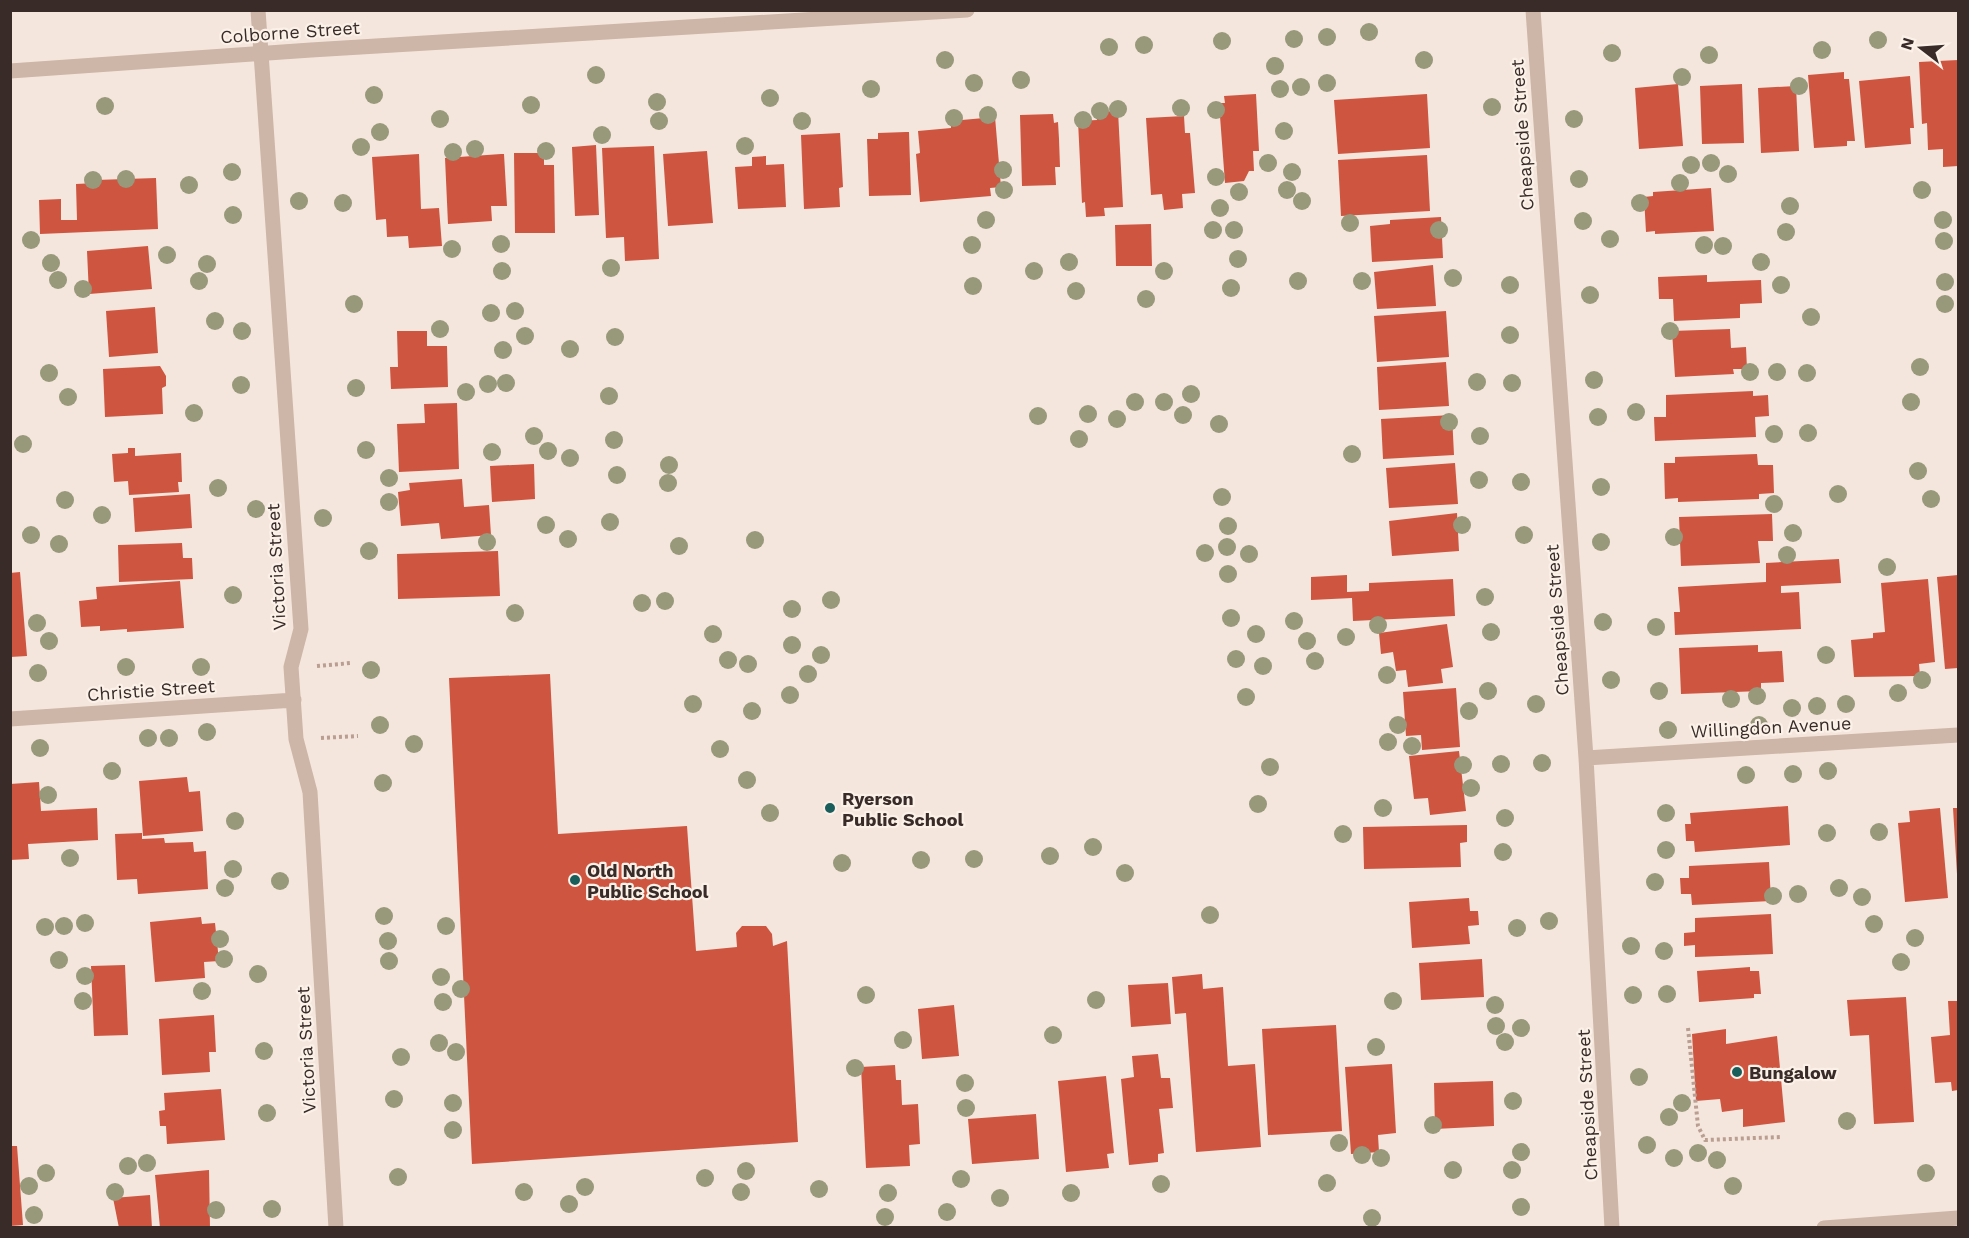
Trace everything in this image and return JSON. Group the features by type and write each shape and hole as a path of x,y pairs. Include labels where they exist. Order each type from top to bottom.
{"street":[{"name":"Victoria Street","path":"258,10 301,629 291,667 296,739 310,792 336,1227"},
{"name":"Colborne Street","path":"10,71 261,53 967,10"},
{"name":"Cheapside Street","path":"1533,10 1586,758 1612,1227"},
{"name":"Christie Street","path":"10,719 294,700"},
{"name":"Willingdon Avenue","path":"1586,758 1959,735"},
{"path":"1824,1227 1959,1218"}],"path":[{"path":"310,666 351,663"},
{"path":"314,738 358,736"},
{"path":"1688,1028 1698,1126 1705,1140 1781,1137"}],"building":[{"path":"1958,60 1958,166 1943,167 1943,149 1928,150 1927,123 1922,124 1919,62"},
{"path":"1844,72 1844,79 1849,79 1855,141 1847,141 1847,146 1814,148 1808,75"},
{"path":"1910,76 1914,128 1910,128 1911,144 1865,148 1859,81"},
{"path":"1678,84 1683,146 1639,149 1635,88"},
{"path":"1742,84 1744,143 1702,144 1700,86"},
{"path":"1796,86 1799,151 1761,153 1758,88"},
{"path":"1256,94 1259,151 1253,151 1254,171 1249,171 1244,181 1225,183 1219,103 1225,103 1224,96"},
{"path":"1427,94 1430,148 1338,154 1334,100"},
{"path":"1118,111 1123,207 1104,208 1105,216 1086,217 1085,202 1082,203 1078,121 1097,120 1097,112"},
{"path":"1053,114 1054,123 1058,122 1059,139 1060,167 1055,167 1056,185 1022,186 1020,115"},
{"path":"1184,116 1185,133 1190,133 1195,193 1182,194 1183,208 1164,210 1162,194 1151,195 1146,118"},
{"path":"995,117 1001,187 990,188 991,196 920,202 916,154 920,153 918,131 951,128 951,121"},
{"path":"909,132 911,195 869,196 867,139 878,139 878,133"},
{"path":"840,133 843,187 839,188 840,207 804,209 801,135"},
{"path":"596,145 599,215 575,216 572,147"},
{"path":"654,146 659,259 625,261 624,237 606,238 602,148"},
{"path":"707,151 713,223 668,226 663,154"},
{"path":"514,153 544,153 544,165 554,165 555,233 515,233"},
{"path":"419,154 421,209 439,208 442,246 409,248 408,236 387,237 386,219 376,220 372,157"},
{"path":"504,154 507,206 491,206 492,221 448,224 445,158"},
{"path":"1427,155 1430,211 1341,216 1338,160"},
{"path":"766,156 766,165 784,164 786,207 738,209 735,167 752,166 752,157"},
{"path":"156,178 158,229 40,234 39,200 61,199 61,220 77,220 76,184 96,183 96,180"},
{"path":"1711,188 1714,231 1655,234 1655,231 1646,232 1644,197 1653,196 1653,192"},
{"path":"1441,217 1443,258 1372,262 1370,226 1390,224 1390,220"},
{"path":"1151,224 1152,266 1116,266 1115,225"},
{"path":"148,246 152,289 89,294 87,251"},
{"path":"1433,265 1436,306 1377,309 1374,272"},
{"path":"1707,275 1707,282 1761,280 1762,303 1740,304 1740,318 1674,321 1673,299 1659,299 1658,277"},
{"path":"155,307 158,353 109,357 106,311"},
{"path":"1446,311 1449,357 1377,362 1374,316"},
{"path":"1730,329 1731,348 1746,347 1747,369 1733,369 1734,374 1675,377 1672,331"},
{"path":"397,331 427,331 427,346 447,346 448,387 391,389 390,367 398,367"},
{"path":"1446,362 1449,406 1379,410 1377,367"},
{"path":"160,366 166,376 166,386 162,388 163,414 105,417 103,369"},
{"path":"1753,391 1753,396 1768,395 1769,416 1755,417 1756,437 1655,441 1654,417 1666,417 1666,395"},
{"path":"457,403 459,469 399,472 397,424 425,423 424,404"},
{"path":"1452,415 1454,455 1383,459 1381,419"},
{"path":"128,448 135,448 135,456 181,453 182,482 178,482 179,492 129,495 128,481 114,482 112,454 128,453"},
{"path":"1757,454 1758,465 1773,465 1774,493 1759,494 1759,499 1678,502 1678,498 1665,499 1664,463 1675,463 1675,457"},
{"path":"1455,463 1458,504 1389,508 1386,468"},
{"path":"534,464 535,499 492,502 490,466"},
{"path":"462,479 464,507 489,505 491,535 441,539 439,523 401,526 398,492 410,490 409,483"},
{"path":"190,494 192,528 135,532 133,498"},
{"path":"1457,513 1459,551 1392,556 1389,521"},
{"path":"1772,514 1773,541 1758,541 1760,563 1681,566 1679,517"},
{"path":"182,543 183,558 192,558 193,579 119,582 118,545"},
{"path":"498,551 500,596 398,599 397,554"},
{"path":"1839,559 1841,583 1781,586 1781,593 1799,592 1801,629 1675,635 1674,612 1680,612 1678,587 1766,582 1766,563"},
{"path":"20,572 27,656 10,657 10,573"},
{"path":"1347,575 1347,592 1369,591 1369,583 1453,579 1455,616 1353,621 1352,598 1311,600 1311,577"},
{"path":"1958,575 1958,668 1945,669 1937,577"},
{"path":"1928,579 1935,662 1919,664 1920,676 1854,677 1851,640 1873,638 1873,633 1885,632 1881,583"},
{"path":"180,581 184,628 127,632 127,629 100,631 100,626 81,627 79,601 97,599 96,587"},
{"path":"1447,624 1453,667 1441,669 1443,683 1408,687 1406,670 1396,671 1393,652 1381,654 1379,633"},
{"path":"1758,645 1758,652 1782,651 1784,682 1761,683 1761,691 1681,694 1679,648"},
{"name":"Old North Public School","path":"550,674 558,834 687,826 696,951 737,947 736,933 742,926 766,926 772,934 773,946 787,941 798,1142 472,1164 449,678"},
{"path":"1456,688 1460,747 1422,750 1421,735 1406,736 1403,692"},
{"path":"1459,751 1466,811 1430,815 1428,798 1414,799 1409,756"},
{"path":"187,777 189,792 200,791 203,831 143,836 139,781"},
{"path":"39,782 41,811 97,808 98,840 28,844 29,859 10,860 10,784"},
{"path":"1788,806 1790,845 1695,852 1694,841 1686,841 1685,824 1691,824 1690,813"},
{"path":"1940,808 1948,898 1905,902 1898,823 1910,822 1909,811"},
{"path":"1953,808 1958,808 1958,874 1957,874"},
{"path":"1467,825 1467,842 1460,843 1461,867 1364,869 1363,827"},
{"path":"142,833 142,839 164,838 165,843 193,842 194,852 206,851 208,889 138,894 137,879 117,880 115,834"},
{"path":"1769,862 1771,901 1692,905 1691,894 1681,894 1680,878 1689,878 1689,866"},
{"path":"1469,898 1470,911 1478,911 1479,925 1468,926 1470,944 1412,948 1409,902"},
{"path":"1771,914 1773,954 1695,957 1695,945 1684,946 1684,933 1695,932 1695,918"},
{"path":"201,917 202,924 215,923 219,961 204,962 205,978 155,982 150,922"},
{"path":"1482,959 1484,997 1421,1000 1419,963"},
{"path":"125,965 128,1035 94,1036 91,966"},
{"path":"1750,967 1750,971 1759,971 1761,994 1754,994 1754,998 1699,1002 1697,971"},
{"path":"1202,974 1203,989 1223,987 1228,1066 1255,1064 1261,1147 1196,1152 1186,1013 1175,1014 1172,977"},
{"path":"1168,983 1171,1024 1131,1027 1128,985"},
{"path":"1906,997 1914,1122 1874,1124 1869,1035 1850,1036 1847,1000"},
{"path":"1948,1001 1958,1001 1958,1090 1952,1091 1951,1082 1935,1083 1931,1037 1950,1035"},
{"path":"954,1005 959,1056 922,1059 918,1009"},
{"path":"214,1015 216,1052 209,1052 210,1072 162,1075 159,1019"},
{"path":"1336,1025 1342,1131 1268,1135 1262,1029"},
{"name":"Bungalow","path":"1726,1029 1726,1044 1777,1036 1785,1122 1743,1127 1743,1109 1722,1112 1720,1099 1696,1101 1692,1034"},
{"path":"1158,1054 1161,1078 1170,1078 1173,1108 1159,1109 1164,1153 1158,1154 1158,1162 1129,1165 1121,1079 1134,1077 1132,1056"},
{"path":"1392,1064 1396,1133 1378,1135 1379,1152 1351,1154 1345,1067"},
{"path":"895,1065 896,1080 901,1080 902,1105 918,1104 920,1144 909,1145 910,1166 866,1168 861,1067"},
{"path":"1106,1076 1114,1153 1107,1154 1109,1168 1066,1172 1058,1081"},
{"path":"1493,1081 1494,1126 1435,1129 1434,1083"},
{"path":"221,1089 225,1140 167,1144 166,1126 160,1126 159,1111 165,1110 164,1093"},
{"path":"1036,1114 1039,1159 972,1164 968,1119"},
{"path":"10,1146 17,1146 23,1225 10,1226"},
{"path":"209,1170 210,1228 160,1228 155,1175"},
{"path":"150,1195 152,1228 119,1228 113,1198"}],"place":[{"name":"Ryerson Public School","path":"830,808"},
{"name":"Old North Public School","path":"575,880"},
{"name":"Bungalow","path":"1737,1072"}]}
